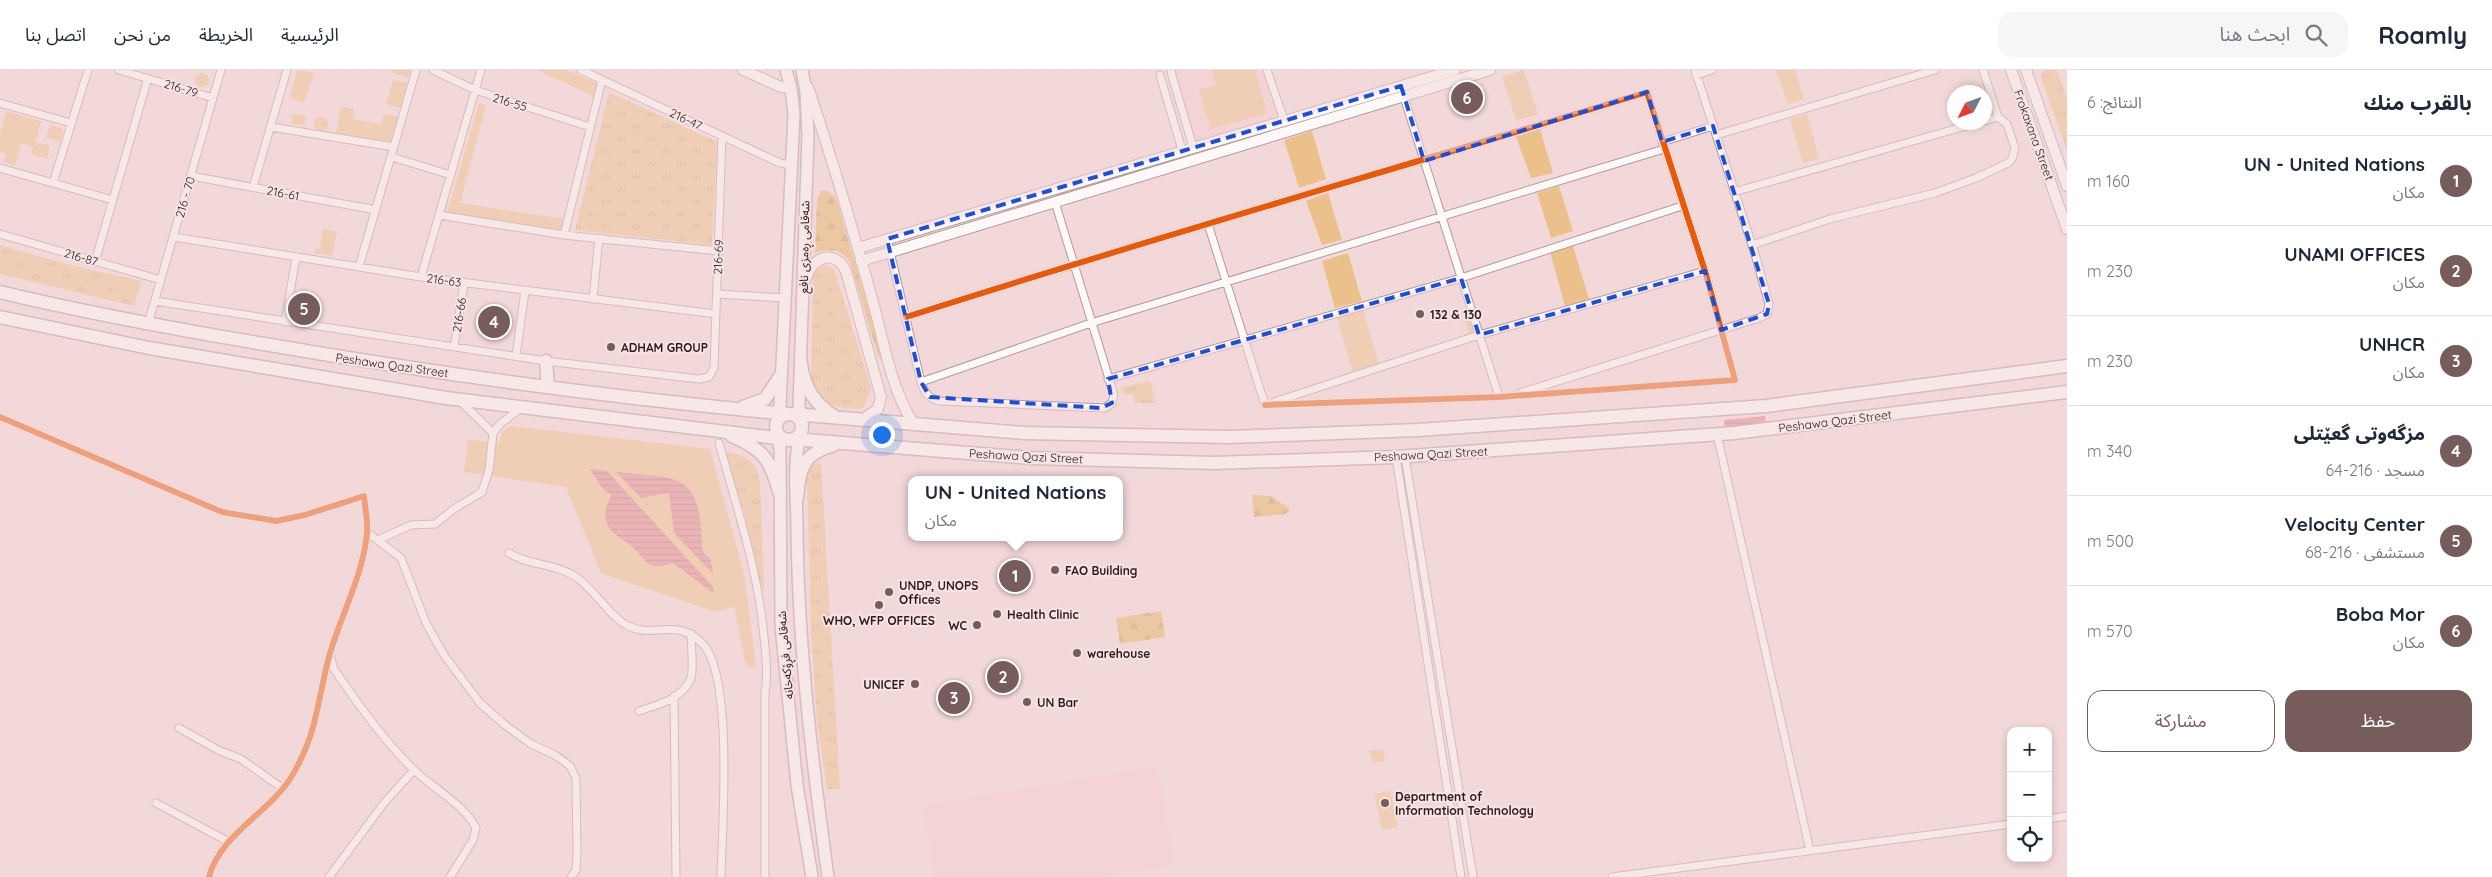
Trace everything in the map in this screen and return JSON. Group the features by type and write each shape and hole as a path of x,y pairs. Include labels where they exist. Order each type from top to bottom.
{"highway":[{"name":"Peshawa Qazi Street","path":"0,292 148,324 362,361 548,387 732,408 843,443 1070,459 1214,463 1400,457 1718,434 2049,396 2067,392"},
{"name":"Peshawa Qazi Street","path":"0,316 149,348 458,399 718,430 789,427 837,418 1024,433 1229,437 1418,430 1766,406 2067,366"},
{"path":"2051,369 2067,358"},
{"path":"546,361 548,387"},
{"path":"801,364 803,377 810,393 823,409 837,418"},
{"path":"732,408 750,405 765,399 781,380"},
{"path":"2049,396 2067,402"},
{"path":"718,430 752,444 763,453 773,471 780,494"},
{"path":"797,498 800,474 806,460 824,448 843,443"}],"main road":[{"name":"شەقامی ڕەمزی نافع","path":"786,70 791,88 794,114 781,380 789,427"},
{"name":"شەقامی ڕەمزی نافع","path":"789,427 800,385 804,288 808,135 806,92 802,70"},
{"path":"781,380 790,390 800,385"},
{"name":"شەقامی فڕۆکەخانە","path":"789,427 780,494 781,626 797,785 812,877"},
{"name":"شەقامی فڕۆکەخانە","path":"789,427 797,498 798,582 802,661 812,765 828,877"}],"street":[{"path":"53,183 88,70"},
{"name":"216-79","path":"119,70 214,98"},
{"name":"216 - 70","path":"148,324 222,70"},
{"path":"253,187 287,70"},
{"path":"360,267 416,70"},
{"name":"216-55","path":"433,70 475,90 590,127"},
{"path":"421,277 481,70"},
{"name":"216-47","path":"581,70 780,163 792,165"},
{"path":"743,70 782,87 791,88"},
{"path":"802,70 858,248 903,406 914,424"},
{"path":"1267,70 1284,120"},
{"path":"861,261 1230,148 1402,91 1455,70"},
{"path":"858,248 1284,120 1490,70"},
{"path":"1509,396 1767,314 1769,304 1752,245 1696,72 1712,70"},
{"path":"1716,135 1935,70"},
{"path":"1752,245 1830,220 1935,193 1976,178 2008,163 2012,159 2014,148 2007,124 1998,117 1983,70"},
{"name":"Frokaxana Street","path":"2011,70 2067,229"},
{"name":"Frokaxana Street","path":"2026,70 2067,186"},
{"path":"1171,72 1193,147"},
{"path":"1160,75 1182,150"},
{"path":"95,262 148,78"},
{"path":"564,235 602,80"},
{"path":"1402,91 1499,397"},
{"path":"906,317 1072,264 1424,161 1647,92 1682,206 1705,271 1735,380 1499,397 1264,405"},
{"path":"0,103 71,123"},
{"path":"1992,119 1998,117"},
{"path":"921,382 1091,323 1441,217 1663,146 1713,126"},
{"path":"271,127 394,147"},
{"path":"1734,192 1952,130"},
{"name":"216-69","path":"546,361 699,379 709,377 714,368 722,136"},
{"path":"1227,137 1230,148"},
{"path":"392,157 451,175"},
{"path":"1161,157 1164,168"},
{"path":"0,168 113,200"},
{"name":"216-61","path":"191,176 376,210"},
{"path":"887,239 921,382 926,394 939,401 1101,408 1109,406 1113,400 1055,202"},
{"path":"1108,379 1461,278 1682,206"},
{"path":"439,215 564,235 718,251"},
{"path":"1208,224 1264,405"},
{"name":"216-87","path":"0,234 161,280"},
{"name":"216-63","path":"174,237 421,277 716,314"},
{"path":"593,299 599,238"},
{"path":"285,322 296,257"},
{"path":"804,288 808,270 814,262 828,258 840,263 846,271 871,357 881,401 876,412 862,420"},
{"path":"1264,405 1479,335 1705,271"},
{"name":"216-66","path":"454,347 464,283"},
{"path":"516,356 525,291"},
{"path":"717,294 785,298"},
{"path":"155,301 546,361"},
{"path":"871,357 882,374 886,374 892,369"},
{"path":"458,399 493,433"},
{"path":"380,539 411,525 435,524 461,504 482,492 489,470 493,433 501,423 523,407"},
{"path":"0,417 222,512 276,521 305,515 364,496 367,532 364,553 353,592 341,618 330,655 316,722 305,751 282,788 268,805 220,852 209,877"},
{"path":"1718,434 1810,850"},
{"path":"719,444 747,536 761,606 768,677 765,694 765,877"},
{"path":"1400,457 1461,877"},
{"path":"1400,457 1473,877"},
{"path":"367,532 380,539 401,558 426,623 463,683 480,703 531,744 555,755 570,766 576,778 577,853 576,870 571,877"},
{"path":"509,553 518,559 554,565 577,577 627,626 649,630 685,630 704,644 718,674 723,724 721,877"},
{"path":"639,711 666,703 683,689 691,677 691,634"},
{"path":"330,655 334,669 383,737 414,770 470,816 476,828 473,840 450,877"},
{"path":"674,696 676,877"},
{"path":"179,728 220,751 241,758 282,788"},
{"path":"329,877 384,803 414,770"},
{"path":"156,803 229,842"},
{"path":"2052,818 2067,816"},
{"path":"1612,877 2007,825"}],"highlighted area":[{"path":"1401,86 1424,161 1647,92 1662,142 1713,126 1769,304 1767,314 1721,330 1705,271 1479,335 1461,278 1108,379 1112,403 1101,408 930,397 921,382 887,239"}],"shaded area":[{"path":"1157,70 1269,70 1284,120 1193,147 1171,72 1159,75"},
{"path":"1765,416 1766,423 1725,428 1724,420"},
{"path":"590,469 607,471 714,588 713,593 673,563 659,566 649,564 637,551 612,532 606,521 605,514 611,495 602,488"},
{"path":"616,472 672,479 683,484 692,492 697,505 702,548 711,560 713,574 674,533 669,493 641,498"},
{"path":"1158,766 1174,865 1105,877 934,877 923,805"}],"green space":[{"path":"298,70 314,73 304,103 289,98"},
{"path":"392,70 411,70 408,78 392,72"},
{"path":"537,70 567,70 598,84 593,96"},
{"path":"1211,70 1257,70 1257,72 1252,74 1256,74 1267,113 1211,129 1199,90 1216,85"},
{"path":"1524,70 1538,115 1516,120 1502,77"},
{"path":"1776,70 1795,70 1804,99 1788,104"},
{"path":"2044,70 2057,70 2067,99 2067,151 2040,74"},
{"path":"202,73 207,75 209,80 207,85 202,87 197,85 195,80 197,75"},
{"path":"393,80 407,83 400,108 386,104"},
{"path":"609,92 717,142 712,245 575,230"},
{"path":"479,103 486,105 460,203 564,219 560,230 447,213"},
{"path":"341,106 354,109 353,119 381,124 384,114 399,117 392,142 336,134"},
{"path":"6,111 41,121 35,142 50,146 47,159 31,154 33,147 21,143 15,166 4,162 7,154 0,152 0,134"},
{"path":"292,114 306,115 305,125 291,124"},
{"path":"1807,114 1819,159 1803,163 1790,119"},
{"path":"321,117 326,119 328,124 326,129 321,131 316,129 314,124 316,119"},
{"path":"50,125 63,129 60,142 46,137"},
{"path":"1540,129 1553,173 1531,178 1515,134"},
{"path":"1312,131 1326,179 1299,188 1284,140"},
{"path":"1559,186 1573,231 1551,238 1537,193"},
{"path":"821,191 827,191 836,198 886,368 877,353 850,262 839,252 825,250 815,253 817,199"},
{"path":"1328,193 1342,240 1322,245 1306,201"},
{"path":"323,229 337,232 332,256 315,253 316,248 320,249"},
{"path":"0,245 66,264 141,281 134,306 0,274"},
{"path":"1573,246 1589,299 1565,306 1550,252"},
{"path":"1348,253 1362,301 1335,308 1322,261"},
{"path":"824,265 834,269 871,388 864,408 848,409 834,406 822,399 811,388 813,272"},
{"path":"1362,307 1380,368 1354,376 1336,315"},
{"path":"1467,309 1476,336 1450,344 1449,341 1469,335 1462,311"},
{"path":"1150,381 1156,403 1135,403 1133,394 1124,394 1120,388"},
{"path":"511,426 710,449 744,573 756,666 751,668 745,662 734,607 716,612 601,573 566,487 464,472 468,440 500,442 501,433"},
{"path":"724,452 738,454 748,459 758,474 760,481 764,590 759,588 745,514 729,473"},
{"path":"821,463 840,789 827,789 817,720 811,632 807,479 809,469 813,464"},
{"path":"1252,495 1271,496 1290,509 1286,514 1254,517"},
{"path":"1161,611 1165,637 1120,644 1116,618"},
{"path":"1383,749 1385,761 1373,763 1369,751"},
{"path":"1390,791 1398,827 1382,830 1374,794"}],"cycle path":[{"path":"906,317 1091,259 1647,92 1705,271 1735,380 1499,397 1265,405"},
{"path":"0,417 222,512 276,521 305,515 364,496 367,519 365,549 357,579 330,653 316,717 306,747 290,779 280,792 223,849 209,877"}],"place":[{"name":"Boba Mor","path":"1467,98"},
{"name":"Velocity Center","path":"304,309"},
{"name":"132 & 130","path":"1420,314"},
{"name":"مزگەوتی گعێتلی","path":"494,322"},
{"name":"ADHAM GROUP","path":"611,347"},
{"name":"FAO Building","path":"1055,570"},
{"name":"UN - United Nations","path":"1015,576"},
{"name":"UNDP, UNOPS Offices","path":"889,592"},
{"name":"WHO, WFP OFFICES","path":"879,605"},
{"name":"Health Clinic","path":"997,614"},
{"name":"WC","path":"977,625"},
{"name":"warehouse","path":"1077,653"},
{"name":"UNAMI OFFICES","path":"1003,677"},
{"name":"UNICEF","path":"915,684"},
{"name":"UNHCR","path":"954,698"},
{"name":"UN Bar","path":"1027,702"},
{"name":"Department of Information Technology","path":"1385,803"}]}
